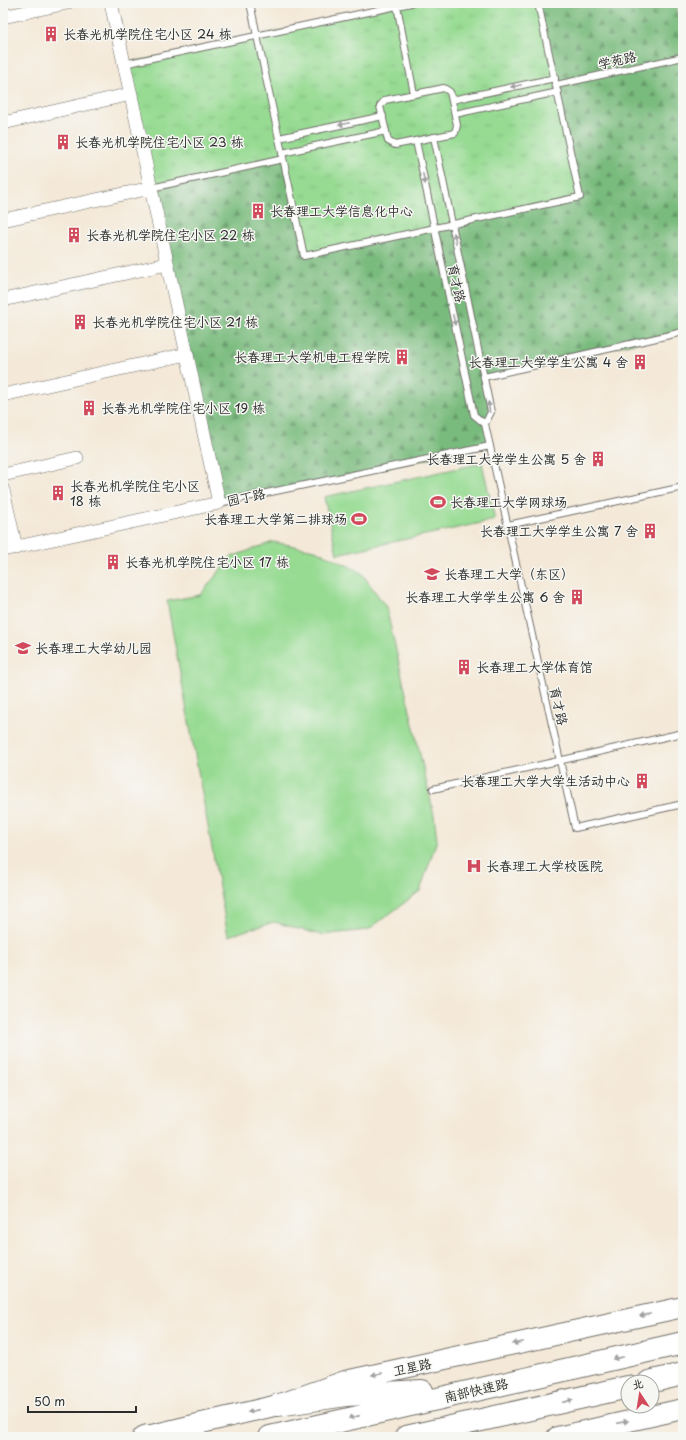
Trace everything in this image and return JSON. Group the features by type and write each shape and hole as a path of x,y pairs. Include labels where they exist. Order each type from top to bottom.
{"highway":[{"name":"南部快速路","path":"270,1437 683,1344"},
{"path":"660,1379 683,1374"},
{"path":"278,1405 346,1395 480,1389"},
{"path":"406,1437 620,1389"},
{"path":"453,1437 539,1408"}],"main road":[{"name":"卫星路","path":"145,1437 278,1405 345,1381 683,1307"},
{"path":"557,1437 683,1409"}],"street":[{"path":"3,17 67,3"},
{"path":"111,3 219,503"},
{"path":"3,123 131,94"},
{"path":"3,220 151,188"},
{"path":"3,300 167,264"},
{"path":"3,395 187,354"},
{"path":"3,475 77,458"},
{"path":"3,490 9,549"},
{"name":"园丁路","path":"9,549 219,503"}],"lane":[{"path":"250,3 304,256 580,197 538,3"},
{"path":"124,64 411,3"},
{"path":"397,6 414,94"},
{"name":"学苑路","path":"556,84 683,57"},
{"path":"452,100 555,78"},
{"path":"444,88 450,92 457,125 454,133 395,145 388,141 380,106 384,100 414,94 444,88"},
{"path":"455,114 558,92"},
{"path":"279,138 383,116"},
{"path":"151,188 386,131"},
{"name":"育才路","path":"434,137 491,412 485,424"},
{"name":"育才路","path":"416,141 474,415 485,424 575,828 683,804"},
{"path":"484,377 683,332"},
{"name":"园丁路","path":"219,503 490,446"},
{"path":"508,525 683,487"},
{"path":"433,789 683,733"}],"green space":[{"path":"411,3 538,3 580,197 304,256 151,188 124,64"},
{"path":"538,3 676,3 683,36 683,332 484,377 491,412 485,424 490,446 219,503 151,188 283,159 304,256 580,197"},
{"name":"长春理工大学网球场","path":"482,463 495,520 337,554 324,497"},
{"path":"273,542 315,550 361,572 386,607 434,815 437,840 420,891 368,930 321,935 274,922 228,936 167,601 200,595 231,557"}],"tram line":[{"path":"675,1437 683,1435"}],"place":[{"name":"长春光机学院住宅小区 24 栋","path":"51,34"},
{"name":"长春光机学院住宅小区 23 栋","path":"63,142"},
{"name":"长春理工大学信息化中心","path":"258,211"},
{"name":"长春光机学院住宅小区 22 栋","path":"74,235"},
{"name":"长春光机学院住宅小区 21 栋","path":"80,322"},
{"name":"长春理工大学机电工程学院","path":"402,357"},
{"name":"长春理工大学学生公寓 4 舍","path":"640,362"},
{"name":"长春光机学院住宅小区 19 栋","path":"89,408"},
{"name":"长春理工大学学生公寓 5 舍","path":"598,459"},
{"name":"长春光机学院住宅小区 18 栋","path":"58,493"},
{"name":"长春理工大学网球场","path":"438,502"},
{"name":"长春理工大学第二排球场","path":"359,519"},
{"name":"长春理工大学学生公寓 7 舍","path":"650,531"},
{"name":"长春光机学院住宅小区 17 栋","path":"113,562"},
{"name":"长春理工大学（东区）","path":"432,574"},
{"name":"长春理工大学学生公寓 6 舍","path":"577,597"},
{"name":"长春理工大学幼儿园","path":"23,648"},
{"name":"长春理工大学体育馆","path":"464,667"},
{"name":"长春理工大学大学生活动中心","path":"642,781"},
{"name":"长春理工大学校医院","path":"474,866"}]}
